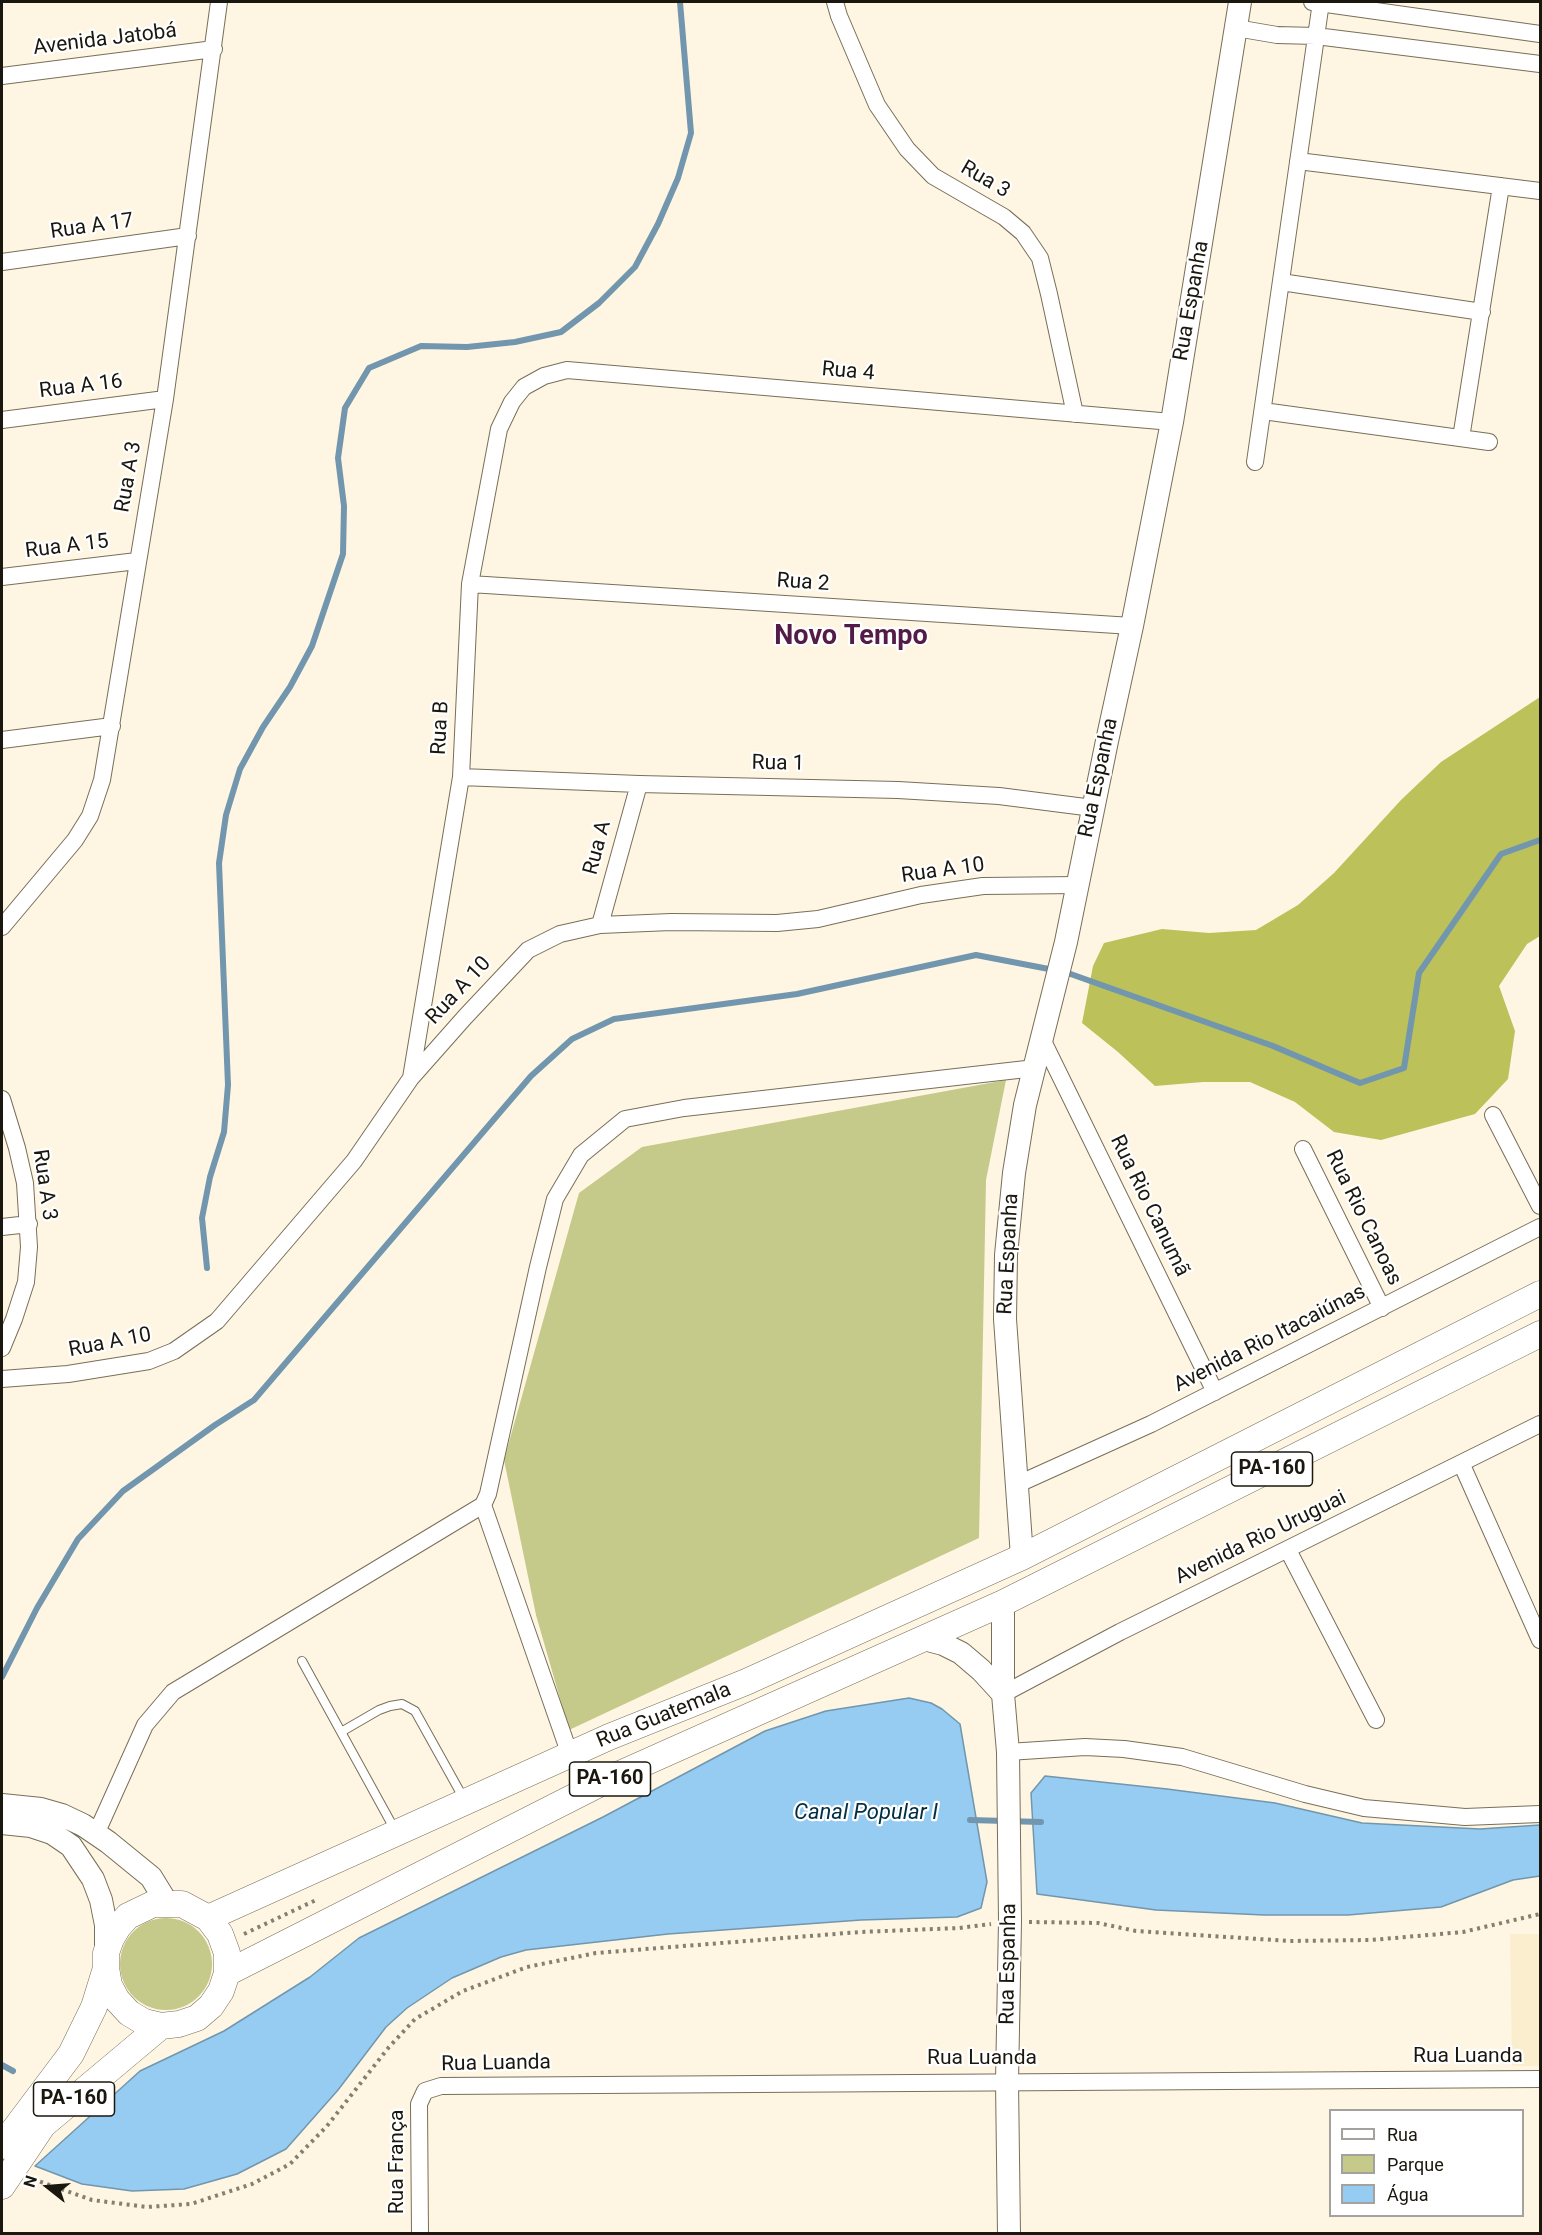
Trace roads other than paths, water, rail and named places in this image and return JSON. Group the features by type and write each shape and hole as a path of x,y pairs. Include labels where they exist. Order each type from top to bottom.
{"main road":[{"name":"PA-160","path":"1022,1557 1540,1294"},
{"name":"PA-160","path":"1003,1604 1540,1334"},
{"name":"Rua Guatemala","path":"208,1918 570,1755 746,1682 1022,1557"},
{"name":"Rua Guatemala","path":"227,1973 613,1777 1003,1604"},
{"path":"746,1682 758,1712"},
{"name":"PA-160","path":"2,2146 71,2054 94,2007 106,1960 118,1927 128,1916 140,1909 153,1904 167,1903"},
{"path":"167,1903 182,1905 208,1918 220,1934 227,1953 227,1973"},
{"path":"106,1960 109,1985 117,2000 129,2013 144,2022 161,2026"},
{"name":"PA-160","path":"6,2178 43,2125 161,2026 180,2024 197,2018 211,2006 221,1991 227,1973"}],"street":[{"name":"Rua A 3","path":"2,927 75,840 90,816 102,780 165,399 219,2"},
{"name":"Rua 3","path":"835,2 877,105 907,149 933,176 1004,216 1023,233 1040,258 1075,414"},
{"name":"Rua Espanha","path":"1022,1557 1005,1319 1006,1254 1014,1173 1025,1105 1059,976 1172,422 1240,2"},
{"path":"1256,462 1316,36 1318,2 1540,34"},
{"path":"1236,28 1285,36 1316,36 1540,64"},
{"name":"Avenida Jatobá","path":"2,76 214,49"},
{"path":"1298,160 1540,191"},
{"path":"1461,438 1501,186"},
{"name":"Rua A 17","path":"2,262 188,236"},
{"path":"1281,282 1482,312"},
{"name":"Rua 4","path":"524,387 544,376 567,370 1172,422"},
{"name":"Rua B","path":"411,1078 461,777 470,585 499,429 512,402 524,387"},
{"name":"Rua A 16","path":"2,420 165,399"},
{"path":"1263,411 1489,442"},
{"name":"Rua A 15","path":"2,577 137,561"},
{"name":"Rua 2","path":"470,585 1132,626"},
{"path":"2,740 112,726"},
{"name":"Rua 1","path":"461,777 898,790 999,796 1093,808"},
{"name":"Rua A","path":"600,925 639,784"},
{"name":"Rua A 10","path":"2,1378 68,1374 149,1361 174,1351 217,1321 354,1161 411,1078 465,1017 528,950 560,934 600,925 671,922 777,923 818,919 921,895 983,886 1078,885"},
{"path":"2,904 21,902"},
{"name":"Rua Rio Canumã","path":"1042,1039 1215,1392"},
{"path":"96,1834 145,1725 173,1692 483,1505 488,1494 555,1199 581,1155 625,1119 684,1108 1035,1068"},
{"name":"Rua A 3","path":"2,1099 25,1183 29,1247 26,1282 2,1348"},
{"path":"1493,1115 1540,1206"},
{"name":"Rua Rio Canoas","path":"1304,1149 1382,1308"},
{"path":"2,1227 28,1224"},
{"name":"Avenida Rio Itacaiúnas","path":"1016,1485 1151,1424 1540,1227"},
{"name":"Avenida Rio Uruguai","path":"1003,1694 1120,1632 1462,1465 1540,1424"},
{"path":"1462,1465 1540,1641"},
{"path":"483,1505 570,1755"},
{"path":"1288,1550 1376,1720"},
{"name":"Rua Espanha","path":"1003,1604 1003,1694 1008,1752 1010,1921 1007,2082 1009,2234"},
{"path":"924,1639 961,1653 981,1670 1003,1694"},
{"path":"1008,1752 1085,1748 1124,1749 1182,1757 1305,1794 1364,1808 1465,1817 1540,1814"},
{"path":"2,1805 41,1809 62,1815 96,1834 151,1877 167,1903"},
{"path":"2,1823 32,1826 52,1833 70,1846 93,1880 101,1900 106,1925 106,1960"},
{"name":"Rua Luanda","path":"425,2091 441,2086 1540,2079"},
{"name":"Rua França","path":"420,2234 419,2104 425,2091"}],"lane":[{"path":"302,1662 397,1833"},
{"path":"341,1732 390,1706 402,1704 415,1711 466,1802"}],"water":[{"name":"Canal Popular I","path":"909,1698 931,1703 960,1724 987,1882 981,1908 957,1917 861,1920 668,1934 526,1950 501,1957 452,1978 407,2008 386,2027 338,2090 286,2149 237,2174 184,2189 132,2191 82,2184 35,2166 140,2071 224,2031 310,1977 359,1938 603,1817 765,1731 826,1711"},
{"path":"1045,1776 1275,1803 1362,1823 1480,1829 1540,1825 1540,1876 1513,1880 1441,1907 1348,1915 1264,1915 1156,1910 1037,1894 1031,1793"}],"waterway":[{"path":"207,1268 202,1218 210,1177 224,1132 228,1085 219,863 226,815 240,769 312,646 343,554 344,506 338,458 345,408 369,368 421,346 467,347 515,342 561,332 599,303 635,267 658,224 678,178 691,133 680,2"},
{"path":"1065,972 1273,1046 1360,1083 1404,1068 1419,973 1501,854 1540,840"},
{"path":"2,1677 37,1608 78,1539 123,1491 254,1400 531,1076 572,1039 614,1019 797,994 976,955 1054,970"},
{"path":"970,1820 1041,1822"},
{"path":"2,2065 13,2071"}],"district":[{"name":"Novo Tempo","path":"851,637"}]}
